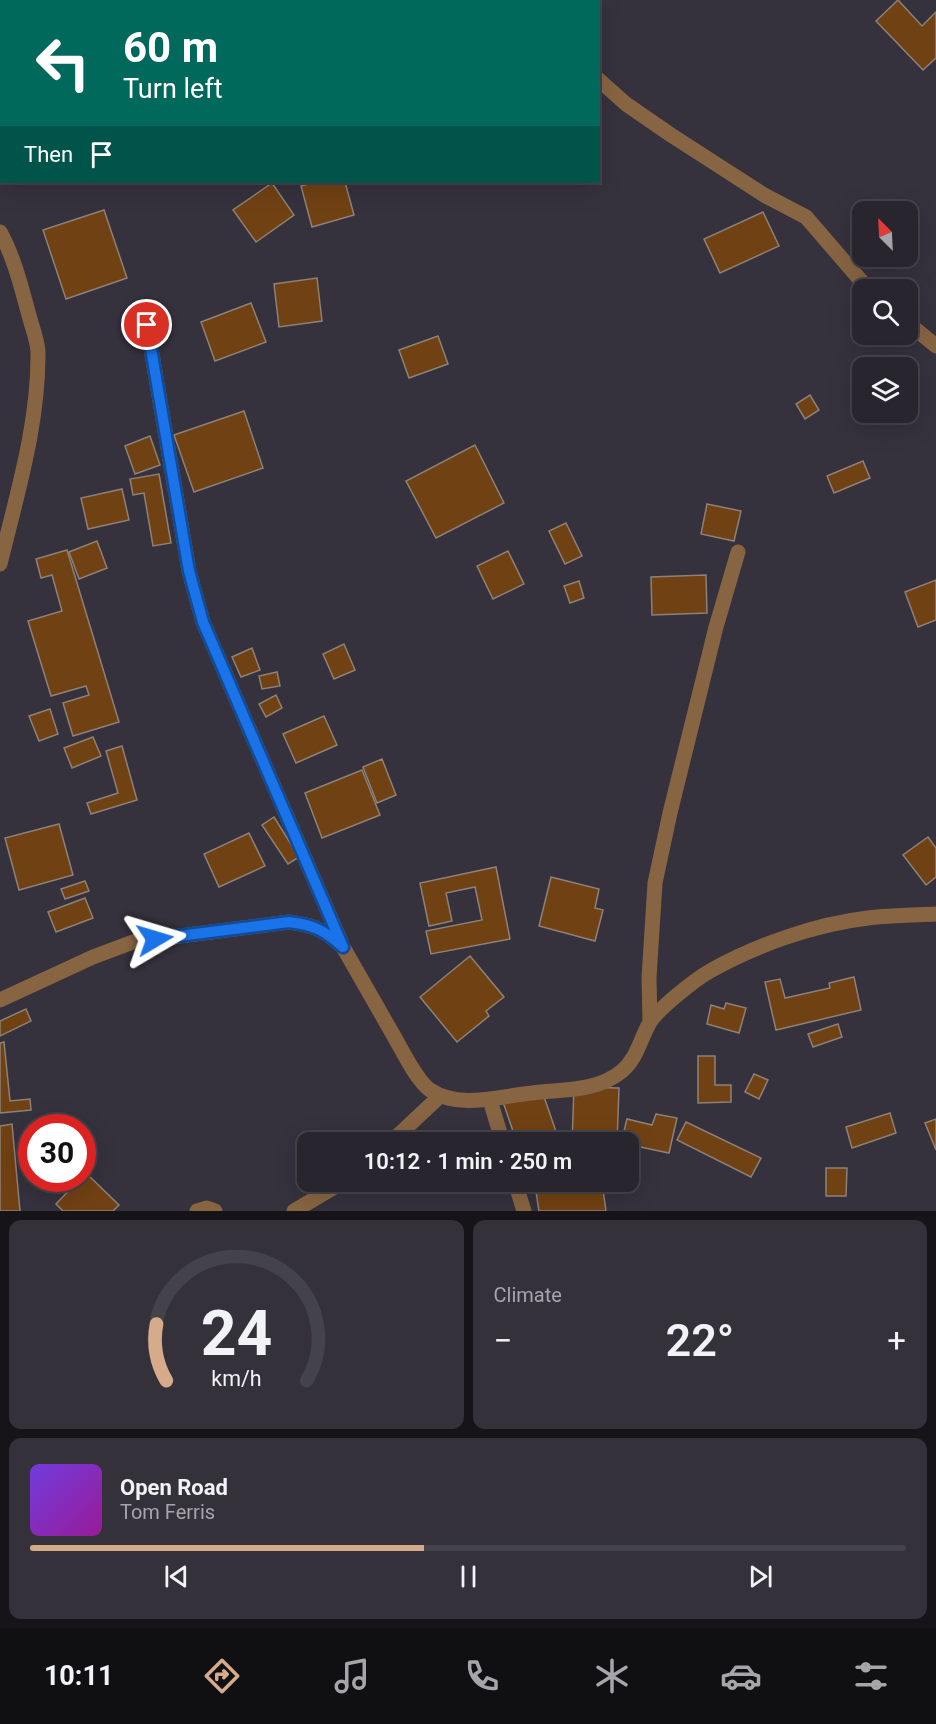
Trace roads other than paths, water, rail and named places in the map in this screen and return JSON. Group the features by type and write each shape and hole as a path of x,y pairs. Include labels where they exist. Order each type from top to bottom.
{"street":[{"path":"600,81 626,104 671,135 764,195 806,217 860,279"},
{"path":"0,232 8,246 38,348 37,390 27,452 0,564"},
{"path":"147,325 189,571 200,613 343,947 408,1062 428,1088 440,1096 458,1100 490,1100 596,1085 611,1079 624,1069 635,1056 650,1021 675,997 708,973 741,956 838,923 869,917 936,914"},
{"path":"918,331 936,346"},
{"path":"650,1021 649,978 655,883 716,627 738,552"},
{"path":"0,1000 120,945 133,942 289,922 320,929 343,947"},
{"path":"402,1132 440,1096"},
{"path":"490,1100 500,1132"},
{"path":"294,1211 326,1192"},
{"path":"518,1192 524,1211"},
{"path":"197,1211 207,1208 215,1211"}]}
